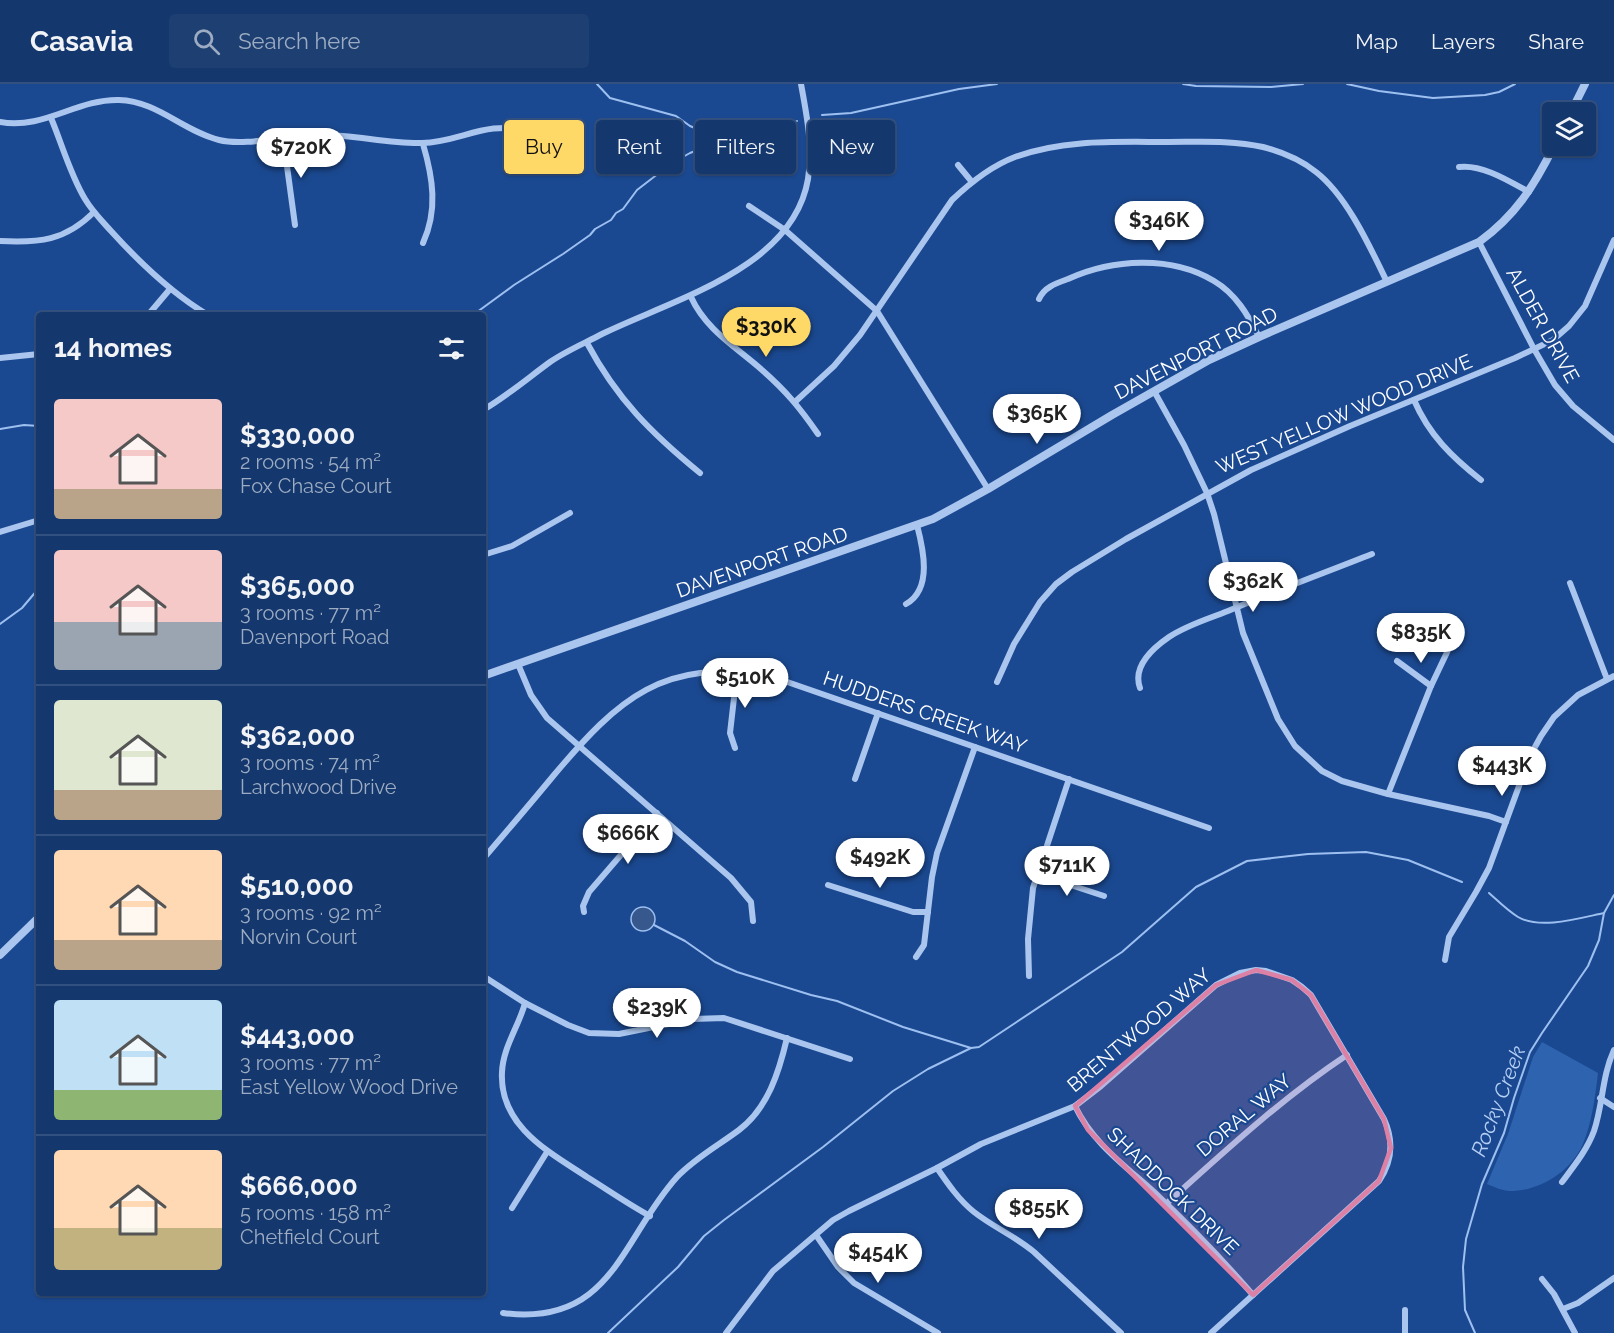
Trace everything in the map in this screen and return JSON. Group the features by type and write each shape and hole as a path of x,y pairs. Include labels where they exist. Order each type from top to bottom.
{"street":[{"path":"486,408 552,361 621,326 691,297 711,286 748,262 785,230 804,195 810,165 808,124 801,84"},
{"path":"1576,102 1586,84"},
{"path":"0,122 27,124 90,104 126,100 146,105 195,131 220,141 235,142 324,135 423,144 488,128 504,127"},
{"path":"51,118 84,198 94,212 121,242 170,289 203,312"},
{"path":"283,137 295,225"},
{"path":"796,401 834,366 877,311 952,200 972,182 999,164 1041,149 1112,142 1240,143 1262,147 1299,161 1332,185 1387,282"},
{"path":"423,144 434,203 423,243"},
{"name":"DAVENPORT ROAD","path":"486,675 917,525 947,512 1209,360 1479,242 1511,215 1529,192 1549,156"},
{"path":"958,165 972,182"},
{"path":"1459,167 1479,168 1529,192"},
{"path":"749,206 785,230 877,311 988,489"},
{"path":"0,241 49,240 74,229 94,212"},
{"name":"WEST YELLOW WOOD DRIVE","path":"998,682 1025,625 1040,602 1056,584 1092,559 1207,492 1295,449 1553,340 1580,314 1589,299 1614,240"},
{"name":"ALDER DRIVE","path":"1479,242 1534,349 1563,395 1614,440"},
{"path":"1039,299 1049,288 1093,269 1133,263 1170,266 1200,274 1225,288 1243,308 1260,337"},
{"path":"151,312 170,289"},
{"path":"691,297 708,325 762,369 796,401 818,434"},
{"path":"587,343 608,379 636,416 663,443 700,473"},
{"path":"0,358 36,354"},
{"path":"1154,391 1207,492 1243,633 1282,727 1295,746 1314,765 1330,776 1358,787 1489,816 1506,822"},
{"path":"1414,400 1424,422 1444,449 1481,480"},
{"path":"486,554 512,546 570,513"},
{"path":"0,532 36,521"},
{"path":"906,604 912,601 919,592 923,578 923,551 917,525"},
{"path":"1140,688 1137,676 1139,668 1162,642 1181,630 1372,554"},
{"path":"1445,960 1449,937 1484,879 1530,756 1550,722 1578,695 1611,678 1570,583"},
{"path":"1388,794 1431,686 1460,625"},
{"path":"1397,661 1431,686"},
{"path":"518,664 540,710 579,747 716,864 745,893 753,906 753,921"},
{"name":"HUDDERS CREEK WAY","path":"486,856 579,747 617,708 649,688 702,672 737,672 770,676 1209,828"},
{"path":"735,748 730,733 737,672"},
{"path":"855,779 878,713"},
{"path":"916,957 924,945 937,853 975,747"},
{"path":"1029,976 1030,905 1037,874 1069,779"},
{"path":"584,912 583,906 589,892 657,813"},
{"path":"1037,874 1104,896"},
{"path":"828,885 913,912 928,912"},
{"path":"0,955 36,920"},
{"name":"BRENTWOOD WAY","path":"726,1333 773,1271 849,1211 981,1144 1075,1106 1216,986 1233,975 1245,971 1266,971 1292,980 1311,995 1374,1100 1388,1127 1391,1148 1388,1163 1379,1181 1211,1333"},
{"path":"486,978 525,1003 568,1025 596,1034 619,1034 693,1019 715,1018 733,1020 850,1059"},
{"path":"525,1003 504,1056 501,1072 506,1099 517,1123 547,1152 650,1216"},
{"path":"502,1313 524,1316 544,1314 563,1308 583,1298 608,1278 682,1172 742,1128 758,1111 774,1083 788,1038"},
{"path":"1562,1182 1590,1139 1596,1122 1605,1071 1614,1050"},
{"name":"DORAL WAY","path":"1166,1204 1238,1139 1347,1054"},
{"path":"1600,1098 1614,1107"},
{"name":"SHADDOCK DRIVE","path":"1075,1106 1097,1140 1166,1204 1253,1295"},
{"path":"512,1208 547,1152"},
{"path":"937,1168 959,1198 971,1209 1019,1239 1121,1333"},
{"path":"816,1235 838,1267 854,1283 938,1333"},
{"path":"1563,1309 1578,1302 1614,1278"},
{"path":"1542,1280 1563,1309 1575,1333"},
{"path":"1405,1310 1405,1333"}],"highlighted area":[{"path":"1256,970 1292,980 1311,995 1384,1119 1391,1148 1379,1181 1253,1295 1088,1130 1075,1106 1216,985"}],"shaded area":[{"path":"643,907 648,908 654,914 654,924 648,930 643,931 638,930 632,924 631,919 632,914 638,908"},
{"path":"1542,1042 1598,1073 1588,1129 1576,1156 1552,1179 1532,1188 1501,1190 1487,1184 1508,1134 1533,1057"}],"waterway":[{"path":"597,84 610,98 676,116 695,128"},
{"path":"822,115 851,113 959,89 997,84"},
{"path":"1183,84 1271,87 1303,84"},
{"path":"1347,84 1433,98 1485,95 1499,92 1515,84"},
{"path":"477,312 611,220 623,209 637,190 672,163 723,140 797,121"},
{"path":"0,429 24,425 36,426"},
{"path":"0,624 22,608 36,592"},
{"path":"654,925 685,941 715,962 737,972 837,1001 903,1027 971,1048 979,1047 1122,952 1196,887 1247,861 1308,854 1366,852 1408,860 1462,882"},
{"path":"1489,893 1518,917 1537,923 1560,922 1604,913"},
{"name":"Rocky Creek","path":"1475,1333 1465,1310 1463,1267 1466,1239 1482,1184 1504,1133 1530,1052 1588,966 1599,940 1604,913 1614,895"},
{"path":"608,1333 678,1267 704,1236 724,1220 823,1147 893,1091 928,1069 971,1048"}]}
